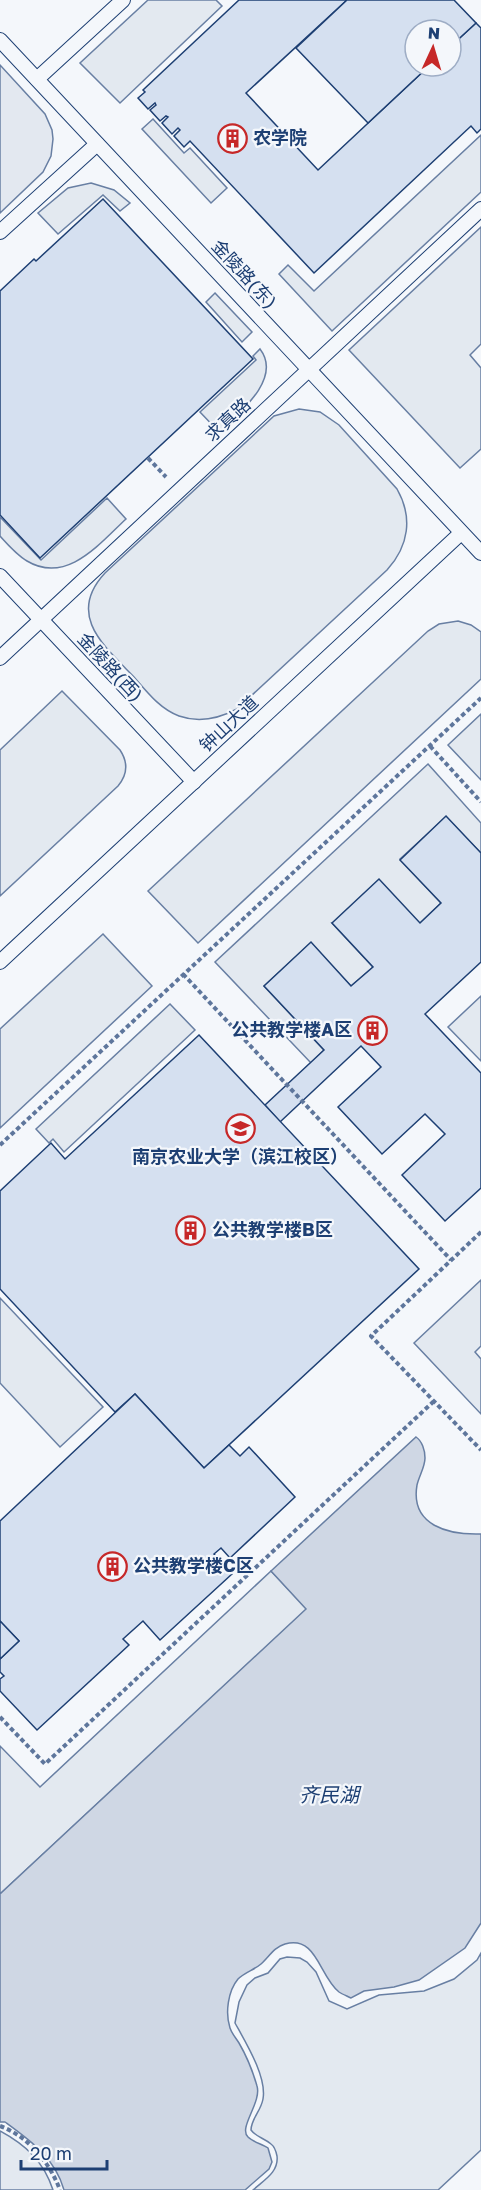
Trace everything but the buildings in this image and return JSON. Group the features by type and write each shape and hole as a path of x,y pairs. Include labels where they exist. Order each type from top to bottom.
{"lane":[{"path":"37,79 123,0"},
{"name":"金陵路(东)","path":"0,40 461,533"},
{"path":"0,232 97,144"},
{"name":"求真路","path":"0,658 481,209"},
{"path":"461,533 481,553"},
{"name":"钟山大道","path":"0,962 461,533"},
{"name":"金陵路(西)","path":"0,576 194,782"}],"path":[{"path":"0,1145 481,699"},
{"path":"430,746 481,802"},
{"path":"183,974 451,1260"},
{"path":"481,1232 371,1336 481,1450"},
{"path":"0,1717 45,1764 433,1402"},
{"path":"0,2126 35,2149 49,2167 60,2190"}],"shaded area":[{"path":"148,0 216,0 222,6 120,103 80,63"},
{"path":"0,65 45,114 53,139 51,156 43,172 0,213"},
{"path":"153,119 184,153 190,148 227,188 211,203 142,129"},
{"path":"481,135 481,192 332,331 279,274 288,265 314,291"},
{"path":"91,183 114,190 130,203 120,211 103,195 58,234 38,213 68,188"},
{"path":"481,227 481,344 470,355 481,368 481,449 460,468 349,350"},
{"path":"215,293 252,332 242,342 206,302"},
{"path":"260,349 266,360 266,372 262,384 246,406 219,432 200,412 256,360 253,356"},
{"path":"299,409 320,412 339,425 397,489 407,521 404,541 387,570 237,709 208,719 179,716 154,700 101,642 89,616 89,603 94,588 105,573 274,416"},
{"path":"107,498 126,519 94,549 69,565 56,568 42,567 27,561 0,536 0,517 41,560"},
{"path":"458,621 471,625 481,632 481,679 198,943 148,891 428,631 439,624"},
{"path":"62,691 120,750 126,764 125,772 118,786 0,896 0,750"},
{"path":"481,714 481,780 448,745"},
{"path":"428,764 481,823 481,853 446,817 400,859 441,903 420,923 332,923 373,967 351,986 311,943 264,986 324,1050 311,1063 215,962"},
{"path":"103,934 152,986 0,1128 0,1029"},
{"path":"481,996 481,1061 448,1027"},
{"path":"170,1004 195,1030 64,1152 53,1139 49,1143 36,1129"},
{"path":"481,1280 481,1346 475,1352 481,1359 481,1414 414,1343"},
{"path":"0,1298 103,1407 60,1447 0,1383"},
{"path":"271,1571 307,1609 0,1894 0,1746 40,1787"},
{"path":"481,1953 481,2150 438,2190 253,2190 276,2167 277,2156 272,2145 251,2130 262,2103 263,2090 255,2060 235,2023 239,2002 247,1985 255,1978 268,1973 280,1959 300,1958 316,1972 329,2001 347,2009 379,1995 424,1991 454,1979 477,1960"},
{"path":"0,2131 33,2155 45,2171 53,2190 0,2190"}],"water":[{"name":"齐民湖","path":"416,1437 425,1455 417,1485 416,1499 426,1519 445,1530 481,1534 481,1923 465,1948 419,1980 394,1987 364,1991 351,1998 339,1992 332,1985 311,1951 304,1945 296,1943 278,1947 261,1964 238,1979 230,1996 228,2022 249,2064 258,2092 246,2133 250,2139 268,2148 272,2162 269,2169 245,2190 64,2190 55,2169 41,2151 5,2122 0,2122 0,1894 306,1609 271,1571"}],"place":[{"name":"农学院","path":"232,138"},
{"name":"公共教学楼A区","path":"373,1030"},
{"name":"南京农业大学（滨江校区）","path":"240,1128"},
{"name":"公共教学楼B区","path":"191,1230"},
{"name":"公共教学楼C区","path":"112,1566"}]}
